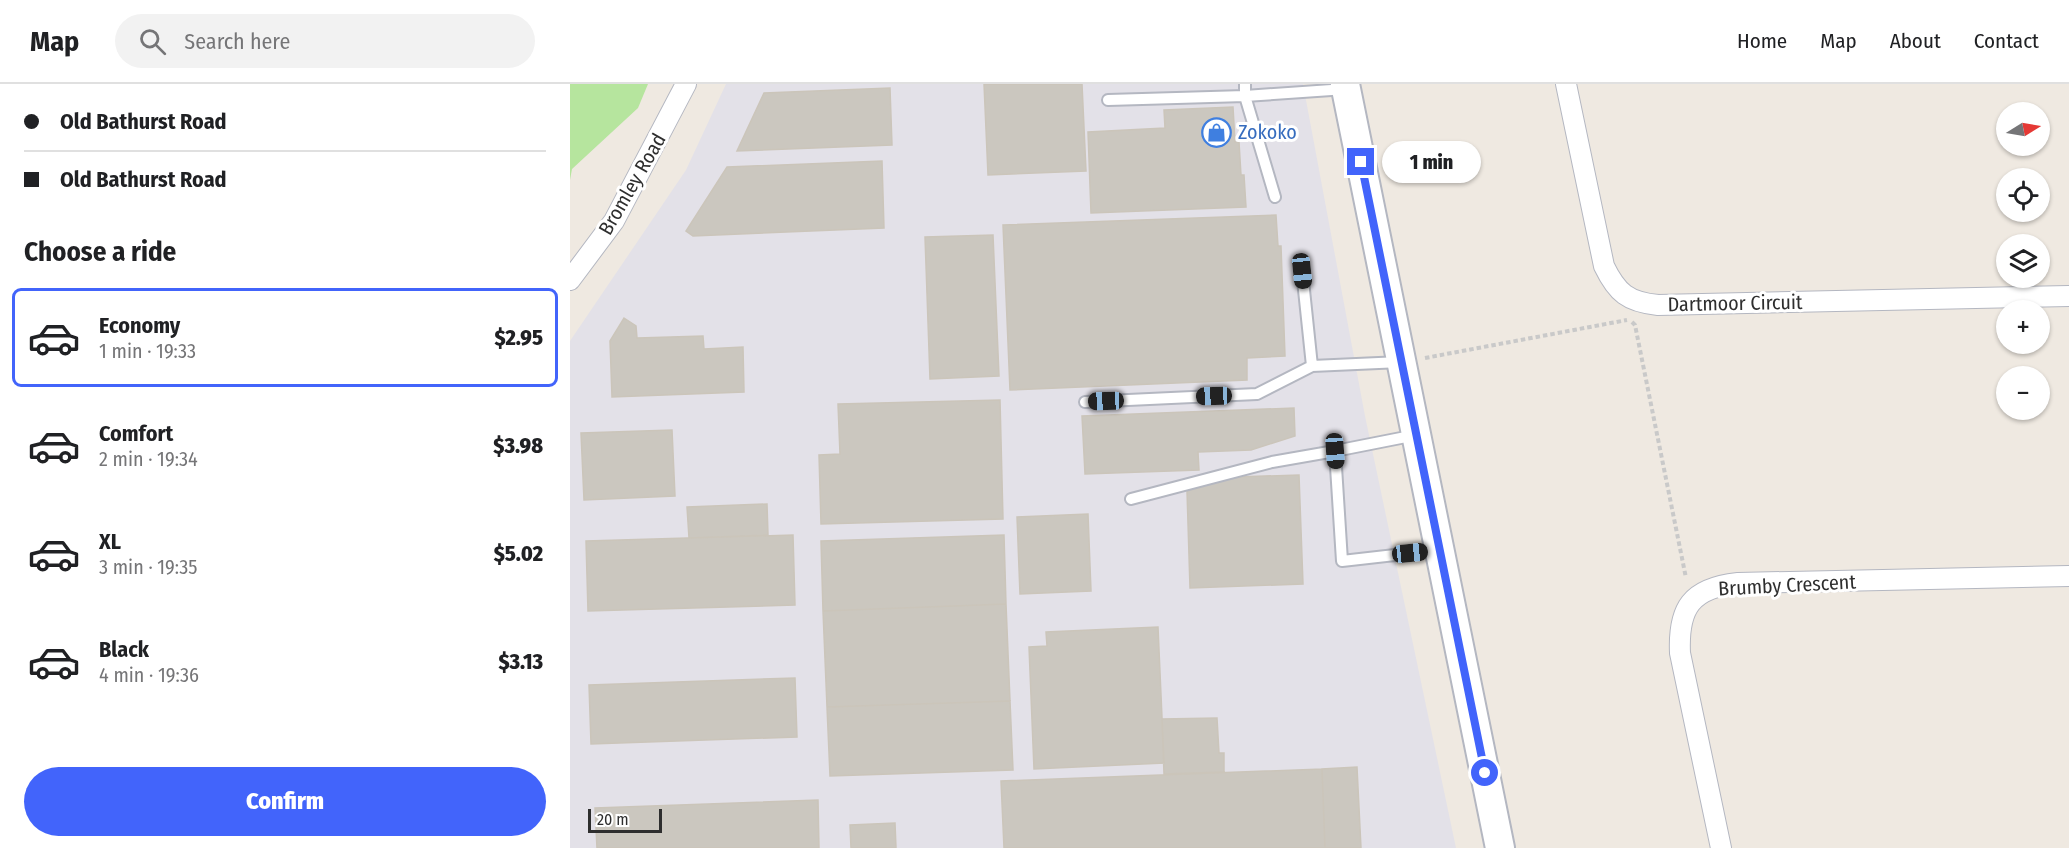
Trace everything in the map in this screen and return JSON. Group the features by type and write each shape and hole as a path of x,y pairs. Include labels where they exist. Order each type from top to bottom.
{"main road":[{"path":"1346,86 1500,848"}],"street":[{"name":"Bromley Road","path":"570,280 614,221 686,84"},
{"name":"Dartmoor Circuit","path":"1566,84 1604,266 1613,284 1636,302 1658,305 2069,296"},
{"name":"Brumby Crescent","path":"1721,848 1680,653 1680,623 1691,601 1710,588 1738,583 2069,576"}],"lane":[{"path":"1245,84 1245,96 1275,197"},
{"path":"1108,99 1245,96 1346,86"},
{"path":"1302,271 1312,366"},
{"path":"1085,402 1257,394 1312,366 1401,362"},
{"path":"1131,499 1272,462 1416,435"},
{"path":"1335,451 1342,561 1439,550"}],"path":[{"path":"1401,362 1629,320 1635,325 1691,601"}],"shaded area":[{"path":"726,84 1303,84 1365,416 1456,848 570,848 570,341 686,170"}],"green space":[{"path":"570,84 648,84 638,108 572,169 570,180"}],"building":[{"path":"984,84 1082,84 1086,171 988,175"},
{"path":"890,88 892,145 737,151 764,93"},
{"path":"1233,107 1235,142 1239,142 1246,207 1091,213 1088,132 1165,128 1164,110"},
{"path":"882,161 884,228 693,236 686,231 727,167"},
{"path":"1276,215 1278,246 1281,246 1285,356 1247,358 1247,380 1010,390 1003,225"},
{"path":"993,235 999,376 930,379 925,237"},
{"path":"624,318 636,326 637,338 703,336 704,349 743,347 744,392 612,397 610,341"},
{"path":"1000,400 1003,519 821,524 819,455 840,454 838,404"},
{"path":"1294,408 1295,436 1251,450 1198,452 1199,470 1085,474 1082,416"},
{"path":"672,430 675,496 584,500 581,433"},
{"path":"1299,475 1303,584 1190,588 1187,491 1236,477"},
{"path":"767,504 768,535 689,538 687,507"},
{"path":"1088,514 1091,591 1020,594 1017,517"},
{"path":"793,535 795,605 588,611 586,541"},
{"path":"1004,535 1006,604 823,611 821,541"},
{"path":"1006,604 1010,701 827,707 823,611"},
{"path":"1158,627 1164,763 1034,769 1029,647 1047,646 1046,632"},
{"path":"795,678 797,737 591,744 589,685"},
{"path":"1010,701 1013,770 830,776 827,707"},
{"path":"1217,718 1219,753 1224,753 1224,772 1164,774 1162,719"},
{"path":"1357,767 1361,848 1325,848 1322,769"},
{"path":"1322,769 1325,848 1004,848 1001,781"},
{"path":"818,800 819,848 597,848 595,808"},
{"path":"895,823 896,848 851,848 850,825"}],"place":[{"name":"Zokoko","path":"1217,132"}],"route":[{"path":"1361,162 1485,773"}]}
